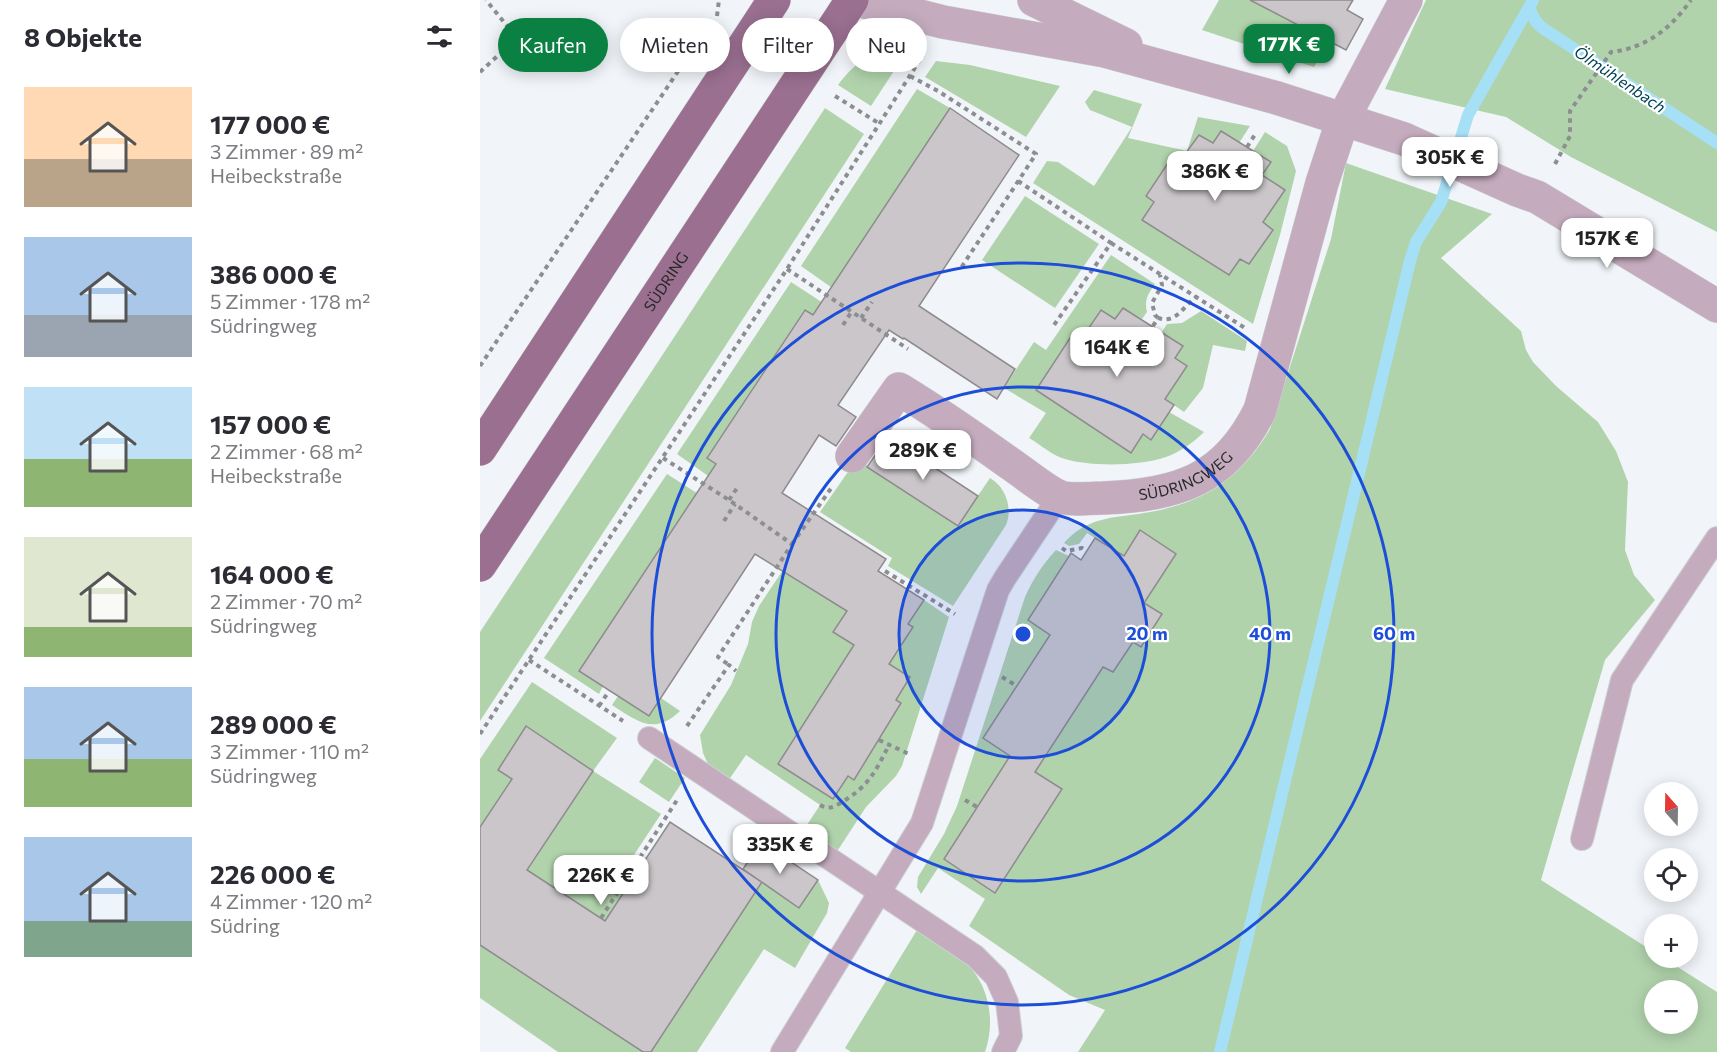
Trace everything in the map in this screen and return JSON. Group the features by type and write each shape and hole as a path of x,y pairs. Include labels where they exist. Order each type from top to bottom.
{"main road":[{"path":"480,449 774,0"},
{"name":"SÜDRING","path":"480,565 852,0"}],"street":[{"path":"857,0 943,22 1105,51 1343,119 1404,139 1537,197 1717,306"},
{"path":"1034,0 1110,36 1158,65"},
{"path":"1343,119 1406,0"},
{"name":"SÜDRINGWEG","path":"1059,497 1112,498 1148,495 1192,482 1212,472 1227,458 1252,427 1260,410 1322,183 1343,119"},
{"path":"852,456 899,389 1059,497"}],"lane":[{"path":"782,1052 922,823 998,590 1059,497"},
{"path":"1582,839 1622,680 1717,538"},
{"path":"649,738 975,956 996,977 1007,1002 1011,1036 1003,1052"}],"path":[{"path":"480,72 517,38 486,0"},
{"path":"1570,136 1570,111 1611,52 1623,51 1649,42 1682,13 1691,0"},
{"path":"480,734 787,269 943,22"},
{"path":"480,366 677,72"},
{"path":"910,76 938,91 1036,154 961,268"},
{"path":"983,130 987,124"},
{"path":"1018,181 1277,348"},
{"path":"1052,328 1111,243"},
{"path":"787,269 908,349"},
{"path":"1160,274 1162,285 1152,303 1158,318 1163,320 1178,316 1196,297"},
{"path":"861,318 872,302"},
{"path":"843,325 852,311"},
{"path":"1153,326 1158,318"},
{"path":"736,671 718,657 852,456"},
{"path":"663,458 792,544"},
{"path":"729,500 737,488"},
{"path":"724,521 735,504"},
{"path":"885,571 984,632"},
{"path":"529,660 649,738"},
{"path":"670,751 729,665"},
{"path":"599,706 609,691"},
{"path":"820,805 833,808 863,789 889,745"},
{"path":"600,918 698,769"}],"green space":[{"path":"1219,0 1252,0 1323,38 1333,34 1314,67 1202,30"},
{"path":"1426,0 1717,0 1717,232 1571,157 1506,117 1385,89"},
{"path":"936,61 970,65 1060,86 1026,137 925,77"},
{"path":"849,72 893,72 871,106 838,85"},
{"path":"917,89 950,108 837,278 855,304 801,266"},
{"path":"1094,90 1142,104 1128,138 1187,151 1198,117 1250,126 1239,143 1221,131 1213,143 1199,135 1178,165 1170,161 1146,196 1153,202 1142,220 1228,275 1240,259 1249,264 1272,230 1263,222 1284,191 1262,175 1270,162 1253,151 1265,132 1287,146 1296,171 1280,235 1253,324 1033,183 1047,161 1058,162 1094,186 1132,127 1090,110 1085,102"},
{"path":"825,108 864,134 480,721 480,632"},
{"path":"1346,163 1492,214 1441,258 1521,331 1526,350 1533,362 1556,386 1598,422 1616,451 1628,482 1625,550 1634,575 1655,600 1605,660 1541,880 1644,946 1644,968 1679,968 1717,992 1717,1052 1078,1052 1105,1010 1069,995 969,926 985,899 938,868 921,894 917,887 918,877 944,834 957,806 1025,597 1047,561 1056,550 1069,556 1028,620 1050,635 983,738 1010,756 944,859 995,892 1062,790 1035,772 1103,667 1113,672 1133,642 1141,647 1162,614 1144,603 1176,554 1140,531 1124,556 1087,533 1079,544 1069,546 1064,543 1073,534 1091,523 1165,509 1218,487 1246,462 1270,429 1331,239"},
{"path":"1025,196 1099,244 1055,308 982,260"},
{"path":"1111,255 1155,284 1147,297 1147,312 1142,319 1123,308 1115,319 1100,310 1080,341 1072,335 1048,371 1131,452 1143,434 1151,439 1169,412 1204,432 1182,450 1155,460 1130,464 1076,462 1056,455 1029,438 1046,413 1004,388 1034,342 1046,350"},
{"path":"791,282 837,312 828,325 804,310 707,457 729,473 721,485 677,454"},
{"path":"1201,311 1247,341 1245,351 1213,345 1203,388 1184,412 1165,399 1187,366 1175,358 1183,346 1162,332 1167,324 1182,323"},
{"path":"857,459 958,525 990,478 1004,493 1009,512 1006,525 953,606 888,566 892,558 820,512"},
{"path":"667,474 722,509 692,500 579,671 603,686 599,694 544,658"},
{"path":"797,549 812,559 798,581 847,611 834,632 854,645 778,764 833,798 848,776 854,780 901,703 896,700 910,677 885,661 924,600 949,617 902,766 896,776 866,807 836,853 803,831 820,805 746,755 728,781 708,764 703,753 700,735 731,685 748,644 752,622 759,606"},
{"path":"532,682 617,738 593,771 526,726 498,770 512,779 480,827 480,759"},
{"path":"618,696 649,716 661,698 680,711 662,723 646,723 638,721 612,705"},
{"path":"655,758 685,778 669,802 639,782"},
{"path":"593,771 661,814 626,867 675,899 644,947 514,891"},
{"path":"818,880 829,903 827,913 795,968 764,949 697,1052 651,1052 762,882 799,908"},
{"path":"917,930 964,961 979,980 985,991 990,1015 985,1052 851,1052 845,1048"},
{"path":"480,945 643,1052 558,1052 480,998"}],"building":[{"path":"1250,0 1353,0 1347,10 1363,19 1346,50"},
{"path":"950,108 1019,155 919,306 1015,369 997,399 889,330 838,405 856,417 836,446 819,435 782,493 886,559 878,571 924,600 908,624 913,627 889,664 910,677 896,700 901,703 854,780 848,776 833,799 778,764 854,645 833,632 847,611 755,554 649,716 579,671 716,464 707,458 805,310 813,315"},
{"path":"1221,131 1271,162 1262,175 1285,190 1263,222 1273,230 1249,264 1240,259 1229,275 1142,220 1154,202 1146,196 1170,160 1177,165 1199,135 1213,143"},
{"path":"1123,308 1183,346 1175,358 1187,366 1165,399 1174,405 1151,440 1143,434 1131,453 1036,390 1072,335 1080,341 1101,310 1115,319"},
{"path":"888,437 978,496 958,526 867,467"},
{"path":"1140,530 1176,554 1144,603 1162,614 1141,647 1133,642 1113,672 1103,667 1035,772 1062,789 995,893 944,859 1010,756 983,738 1050,635 1028,620 1071,553 1081,560 1095,538 1124,556"},
{"path":"526,726 593,771 527,870 605,921 670,822 762,882 651,1052 643,1052 480,945 480,827 512,779 498,770"},
{"path":"761,842 818,880 799,908 743,869"}],"waterway":[{"path":"1220,1052 1410,261 1416,242 1441,202 1468,115 1533,0"},
{"name":"Ölmühlenbach","path":"1529,8 1541,27 1717,143"}]}
